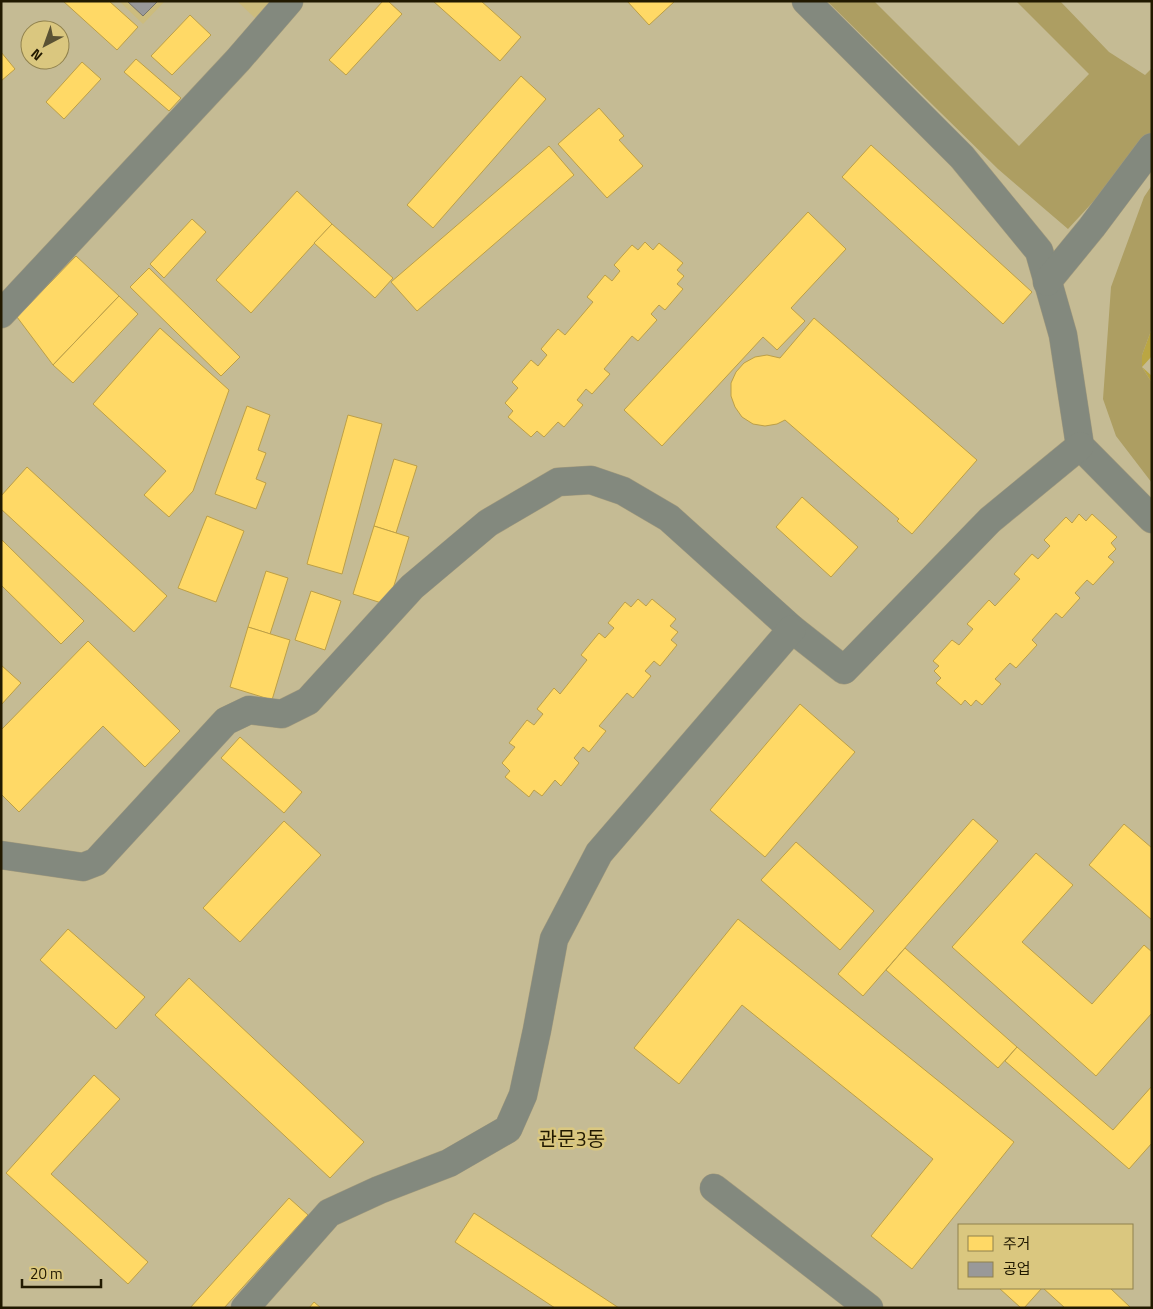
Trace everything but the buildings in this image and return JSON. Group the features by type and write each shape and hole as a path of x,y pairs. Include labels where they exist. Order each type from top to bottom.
{"street":[{"path":"1,314 238,60 289,1"},
{"path":"806,1 962,158 1038,251 1063,335 1080,446 1152,519"},
{"path":"1048,282 1152,148"},
{"path":"1,855 83,867 96,862 226,720 249,710 282,714 308,701 412,587 488,522 558,482 591,480 624,491 669,518 792,629 844,670 990,520 1080,446"},
{"path":"245,1308 329,1213 379,1190 449,1163 508,1128 523,1095 554,939 599,853 792,629"},
{"path":"714,1188 869,1308"}],"shaded area":[{"path":"119,1 165,1 143,24"},
{"path":"237,1 271,1 255,18"},
{"path":"827,1 874,1 1019,146 1089,74 1016,1 1060,1 1109,52 1145,75 1152,68 1152,138 1068,229 998,169"},
{"path":"1152,185 1152,328 1142,355 1142,367 1152,383 1152,483 1116,436 1103,399 1111,287 1144,197"},
{"path":"1152,328 1152,356 1142,367 1142,355"},
{"path":"1142,367 1152,376 1152,383"}],"district":[{"name":"관문3동","path":"572,1138"}]}
